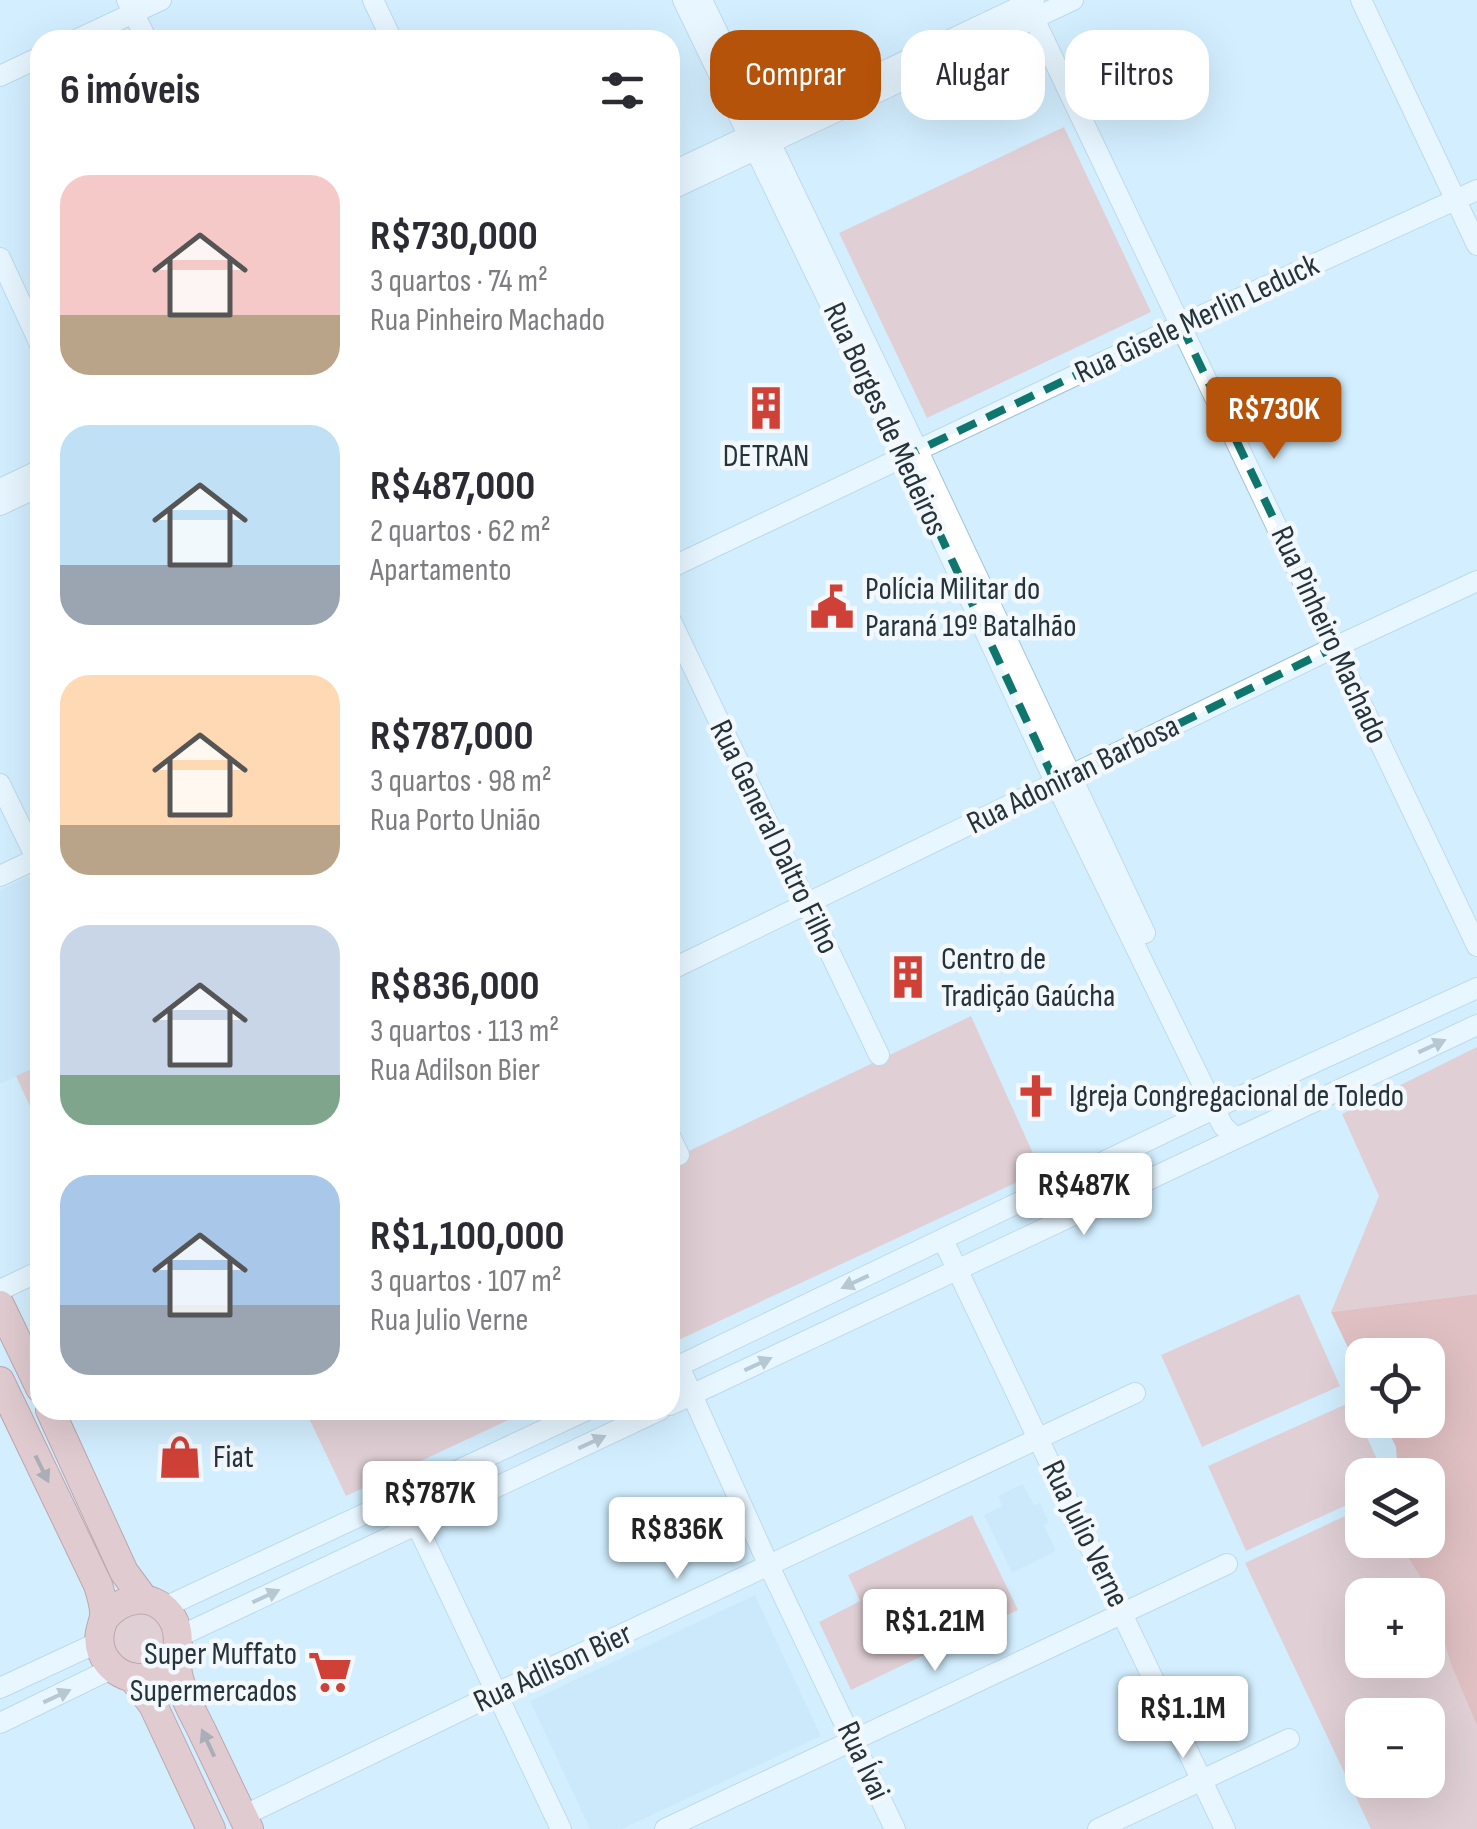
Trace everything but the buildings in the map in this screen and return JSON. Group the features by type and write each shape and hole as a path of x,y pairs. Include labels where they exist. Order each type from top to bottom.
{"main road":[{"path":"0,1305 30,1367"},
{"path":"0,1381 98,1585 106,1660 153,1705 211,1829"},
{"path":"55,1420 124,1572 176,1625 180,1686 246,1823"},
{"path":"102,1630 118,1605 127,1601 154,1603"},
{"path":"122,1673 151,1676 160,1672 176,1646"}],"street":[{"path":"92,30 130,6 161,0"},
{"path":"373,0 387,30"},
{"name":"Rua Borges de Medeiros","path":"684,0 760,139"},
{"name":"Rua Borges de Medeiros","path":"702,0 760,139 1220,1106 1237,1127 1236,1138"},
{"path":"680,184 760,139 1030,5 1072,0"},
{"path":"1362,0 1477,245"},
{"name":"Rua Pinheiro Machado","path":"1030,5 1477,946"},
{"path":"130,6 141,30"},
{"path":"0,76 30,62"},
{"path":"680,169 760,139"},
{"name":"Rua Gisele Merlin Leduck","path":"680,563 1181,324 1477,190"},
{"path":"0,258 30,322"},
{"path":"0,489 30,475"},
{"path":"0,505 30,491"},
{"name":"Rua Adoniran Barbosa","path":"680,965 1477,581"},
{"name":"Rua General Daltro Filho","path":"680,640 879,1055"},
{"path":"0,784 30,842"},
{"path":"0,876 30,861"},
{"path":"680,1365 1220,1106 1477,988"},
{"path":"680,1400 1477,1025"},
{"name":"Rua Julio Verne","path":"943,1240 1225,1829"},
{"path":"0,1290 30,1275"},
{"name":"Rua Ívai","path":"680,1377 692,1395 895,1829"},
{"name":"Rua Adilson Bier","path":"246,1823 497,1694 1134,1393"},
{"path":"154,1603 404,1496 566,1420"},
{"path":"176,1646 639,1420"},
{"path":"404,1496 561,1829"},
{"path":"665,1829 1227,1564"},
{"path":"0,1688 102,1630"},
{"path":"0,1723 122,1673"},
{"path":"1098,1829 1289,1739"}],"highlighted area":[{"path":"1181,325 1335,647 1056,784 904,457"}],"shaded area":[{"path":"1064,127 1151,312 927,418 839,233"},
{"path":"30,876 30,1070 0,1084 0,890"},
{"path":"971,1016 1041,1171 680,1339 680,1155"},
{"path":"1477,1047 1477,1294 1331,1312 1379,1196 1342,1114"},
{"path":"30,1070 30,1106 16,1076"},
{"path":"1299,1294 1340,1386 1202,1447 1161,1355"},
{"path":"1477,1294 1477,1726 1445,1646 1445,1578 1421,1578 1408,1558 1445,1558 1445,1458 1397,1458 1392,1438 1445,1438 1445,1338 1345,1338 1345,1341 1331,1312"},
{"path":"1345,1405 1345,1438 1367,1438 1376,1458 1345,1458 1345,1506 1246,1551 1208,1466"},
{"path":"310,1420 509,1420 346,1496"},
{"path":"1023,1484 1034,1505 1040,1503 1049,1522 1044,1525 1056,1551 1012,1573 984,1515 1002,1506 998,1496"},
{"path":"972,1515 1018,1610 851,1690 819,1622 860,1601 848,1575"},
{"path":"1345,1516 1345,1558 1408,1558 1421,1578 1345,1578 1345,1678 1445,1678 1445,1647 1477,1726 1477,1829 1371,1829 1356,1798 1445,1798 1445,1698 1345,1698 1345,1774 1245,1563"},
{"path":"755,1595 821,1736 622,1829 590,1829 530,1701"},
{"path":"133,1607 164,1620 167,1652 141,1670 113,1656 112,1622"}],"place":[{"name":"DETRAN","path":"766,408"},
{"name":"Polícia Militar do Paraná 19º Batalhão","path":"832,607"},
{"name":"Centro de Tradição Gaúcha","path":"908,977"},
{"name":"Igreja Congregacional de Toledo","path":"1036,1096"},
{"name":"Fiat","path":"180,1457"},
{"name":"Super Muffato Supermercados","path":"330,1672"}]}
